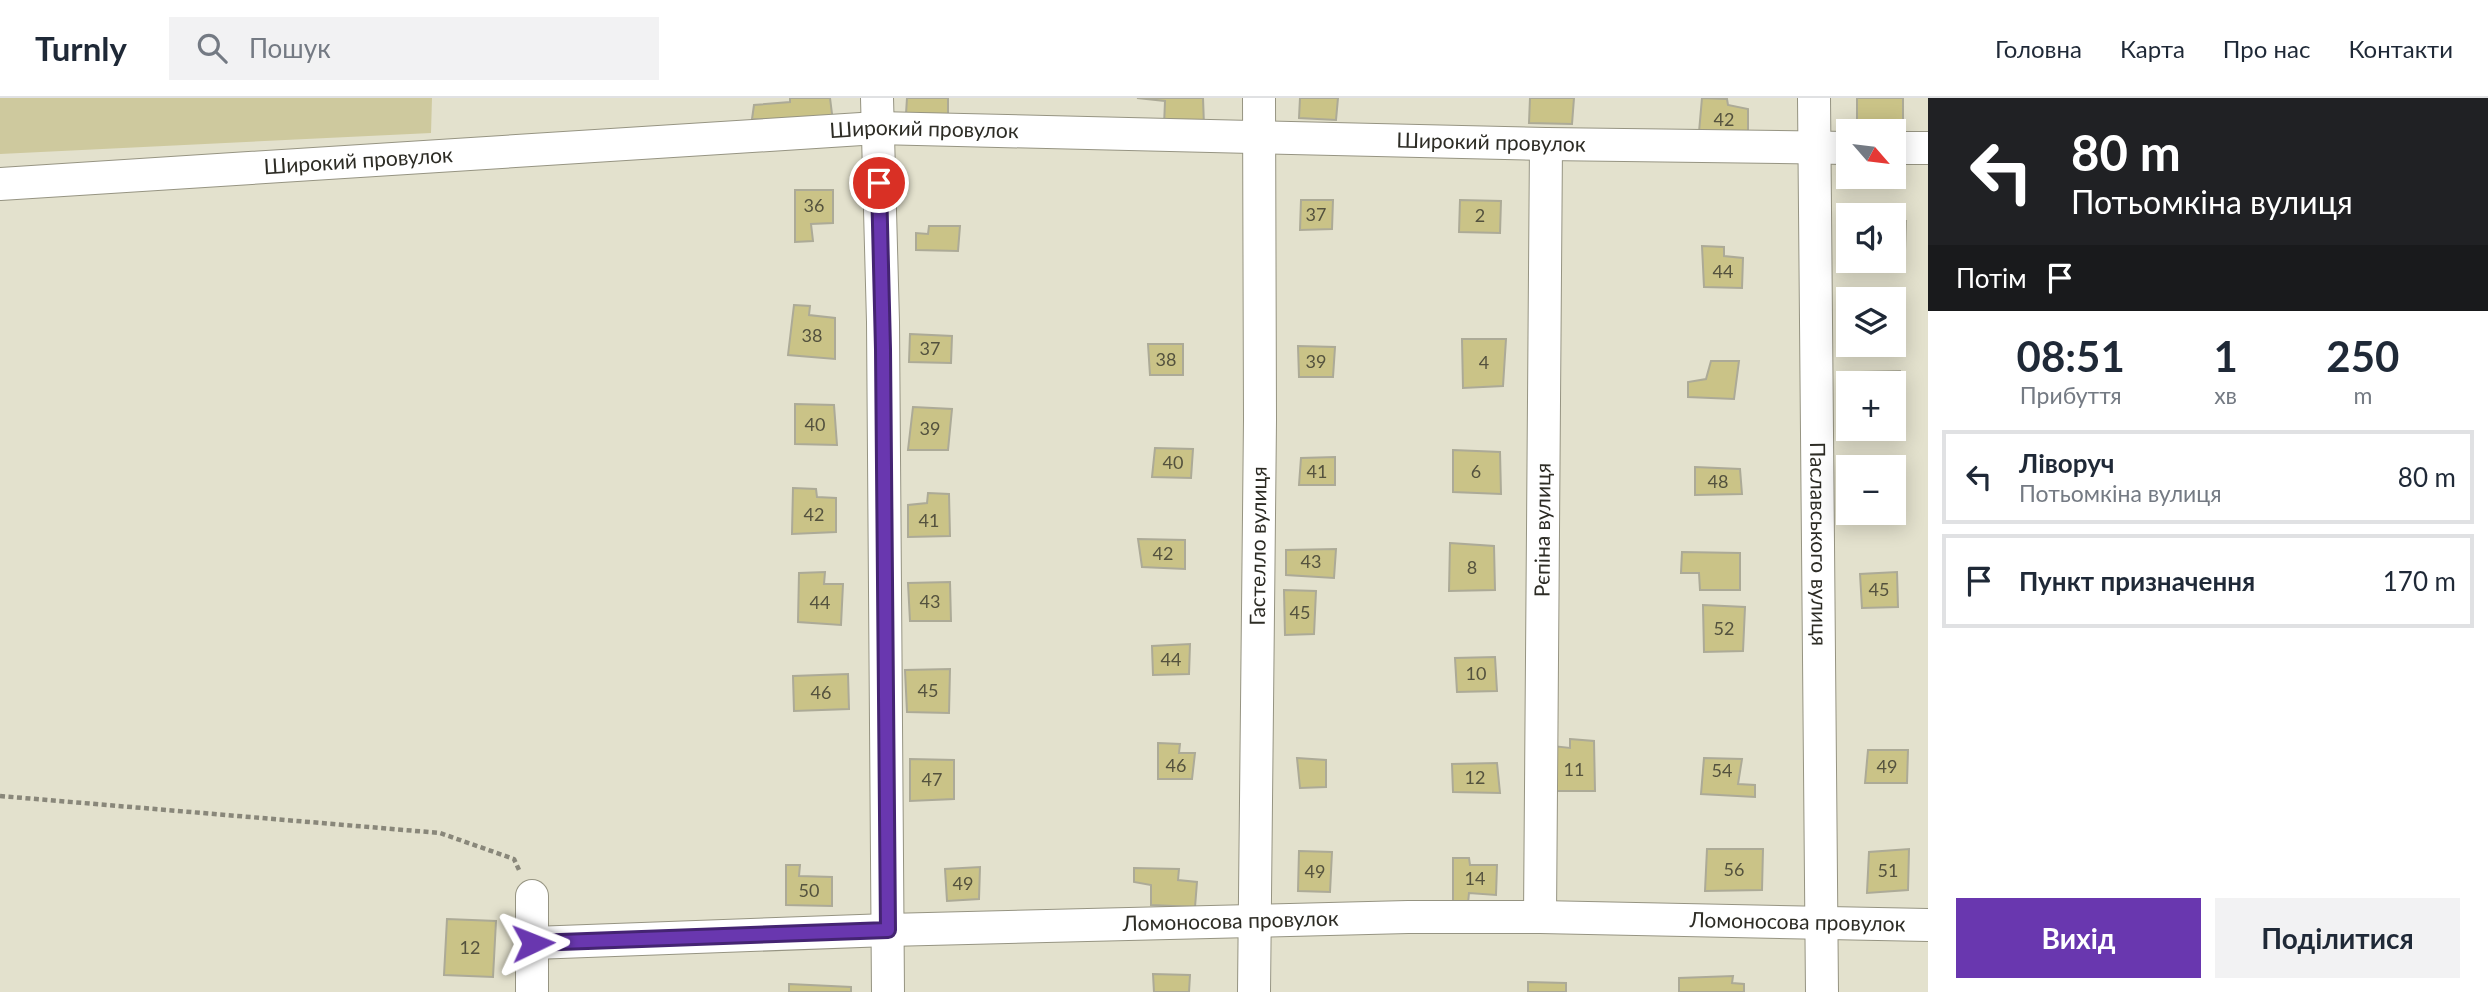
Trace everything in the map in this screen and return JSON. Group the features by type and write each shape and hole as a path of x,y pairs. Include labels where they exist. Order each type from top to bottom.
{"street":[{"name":"Гастелло вулиця","path":"1254,992 1260,420 1259,98"},
{"name":"Паславського вулиця","path":"1814,98 1822,992"},
{"name":"Широкий провулок","path":"0,184 877,113 1259,136 1836,148"},
{"path":"877,113 883,322 888,992"},
{"name":"Рєпіна вулиця","path":"1540,917 1546,144"},
{"path":"1906,148 1928,148"},
{"path":"532,896 532,992"},
{"name":"Ломоносова провулок","path":"533,943 888,930 1408,917 1928,925"}],"path":[{"path":"0,796 440,833 514,859 532,896"}],"shaded area":[{"path":"0,98 432,98 431,133 0,154"}],"building":[{"path":"790,98 830,98 833,122 752,119 754,105 790,102"},
{"path":"907,98 948,98 948,114 906,114"},
{"path":"1137,98 1203,98 1204,126 1164,126 1165,101"},
{"path":"1300,98 1338,98 1336,120 1299,118"},
{"path":"1530,98 1574,98 1572,124 1529,123"},
{"path":"1702,98 1727,99 1728,105 1748,109 1748,134 1699,132"},
{"path":"1857,98 1903,98 1903,119 1857,119"},
{"path":"795,190 833,190 833,223 811,224 813,241 795,242"},
{"path":"1301,200 1333,200 1332,229 1300,230"},
{"path":"1460,200 1501,201 1500,233 1459,232"},
{"path":"929,226 960,226 958,251 916,250 916,233 928,234"},
{"path":"1702,246 1724,247 1724,256 1743,258 1742,288 1704,287"},
{"path":"794,305 810,306 809,315 835,318 835,359 788,355"},
{"path":"910,334 952,336 951,363 909,362"},
{"path":"1462,339 1506,339 1503,386 1463,388"},
{"path":"1148,344 1183,344 1183,375 1150,375"},
{"path":"1298,346 1335,347 1333,377 1299,377"},
{"path":"1711,361 1739,361 1734,399 1688,397 1688,382 1706,379"},
{"path":"795,404 834,405 837,445 795,444"},
{"path":"913,407 952,409 948,450 908,450"},
{"path":"1155,448 1193,449 1191,478 1152,477"},
{"path":"1453,450 1500,452 1501,494 1453,492"},
{"path":"1335,457 1335,485 1299,485 1301,458"},
{"path":"1695,467 1740,469 1742,494 1695,495"},
{"path":"793,488 816,489 817,497 836,498 836,532 792,534"},
{"path":"928,493 949,494 950,536 908,537 908,505 927,503"},
{"path":"1138,539 1185,540 1185,569 1142,567"},
{"path":"1450,543 1494,546 1495,590 1449,591"},
{"path":"1336,549 1334,578 1286,575 1286,550"},
{"path":"1682,552 1740,553 1740,590 1700,590 1699,573 1681,573"},
{"path":"825,572 824,584 843,584 841,625 798,622 799,573"},
{"path":"1897,572 1898,607 1862,608 1860,574"},
{"path":"950,582 951,621 910,621 908,583"},
{"path":"1284,590 1316,591 1314,634 1285,635"},
{"path":"1703,605 1745,607 1743,651 1704,652"},
{"path":"1190,644 1189,674 1153,675 1152,646"},
{"path":"1495,657 1497,691 1457,692 1455,658"},
{"path":"950,669 949,713 907,712 905,670"},
{"path":"848,674 849,709 794,711 793,676"},
{"path":"1570,739 1594,741 1595,791 1552,791 1553,746 1570,748"},
{"path":"1158,743 1180,744 1179,753 1195,753 1192,779 1158,779"},
{"path":"1868,750 1908,750 1907,783 1865,783"},
{"path":"1297,758 1326,760 1326,787 1300,788"},
{"path":"1704,758 1742,759 1738,784 1755,785 1755,797 1701,794"},
{"path":"910,759 954,760 954,799 910,801"},
{"path":"1497,763 1500,793 1453,792 1452,764"},
{"path":"1707,849 1763,849 1762,890 1705,891"},
{"path":"1909,849 1908,890 1867,893 1869,852"},
{"path":"1299,851 1332,852 1330,892 1298,891"},
{"path":"1453,858 1469,858 1470,865 1497,865 1496,895 1469,893 1468,903 1453,903"},
{"path":"786,865 800,865 799,876 832,877 832,906 786,905"},
{"path":"980,867 979,899 947,901 945,869"},
{"path":"1134,868 1179,869 1178,880 1197,882 1195,907 1151,905 1151,885 1134,882"},
{"path":"447,919 496,921 493,977 444,975"},
{"path":"1153,974 1190,975 1189,992 1154,992"},
{"path":"1733,976 1732,983 1744,984 1744,992 1679,992 1679,978"},
{"path":"1528,982 1566,983 1566,992 1528,992"},
{"path":"789,984 851,987 851,992 789,992"}],"route":[{"path":"533,943 888,930 879,183"}]}
